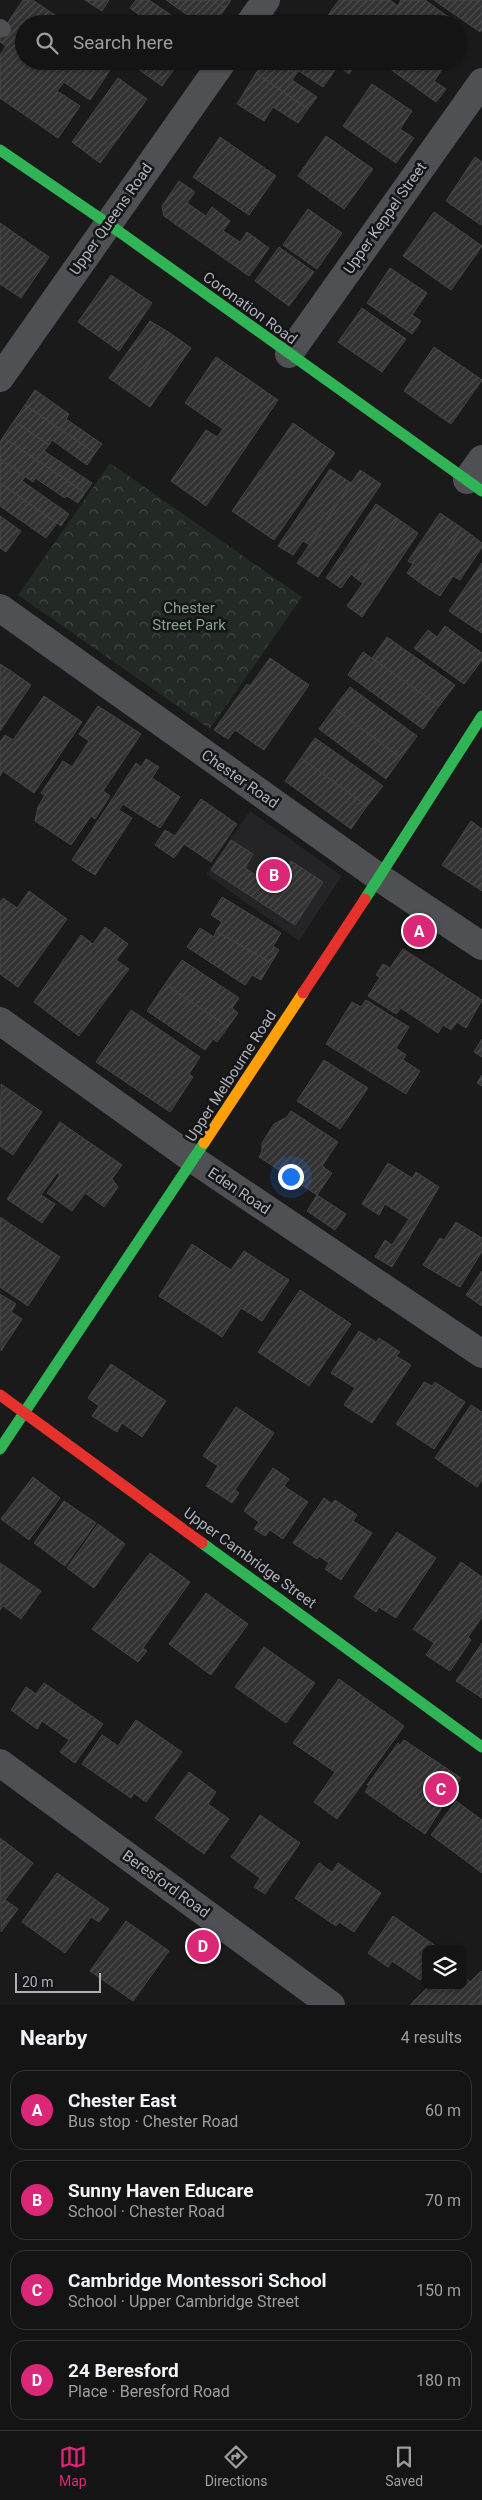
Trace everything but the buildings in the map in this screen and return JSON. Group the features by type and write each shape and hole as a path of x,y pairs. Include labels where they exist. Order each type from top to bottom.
{"street":[{"path":"255,15 266,0"},
{"name":"Upper Queens Road","path":"0,378 217,70"},
{"name":"Upper Keppel Street","path":"289,354 482,82"},
{"name":"Coronation Road","path":"0,150 108,223 289,354 477,477"},
{"name":"Chester Road","path":"0,608 380,878 482,946"},
{"name":"Upper Melbourne Road","path":"0,1450 380,878 482,716"},
{"name":"Eden Road","path":"0,1021 194,1160 482,1354"},
{"name":"Upper Cambridge Street","path":"0,1395 482,1747"},
{"name":"Beresford Road","path":"0,1763 331,2005"}],"shaded area":[{"path":"250,811 342,876 299,941 206,874"}],"green space":[{"name":"Chester Street Park","path":"110,463 302,597 210,729 18,595"}],"traffic: fast":[{"path":"0,150 107,223 482,491"},
{"path":"365,899 482,716"},
{"path":"0,1449 204,1143"},
{"path":"202,1543 482,1747"}],"traffic: slow":[{"path":"204,1143 303,993"}],"traffic: jam":[{"path":"303,993 365,899"},
{"path":"0,1395 202,1543"}],"place":[{"name":"Sunny Haven Educare","path":"274,875"},
{"name":"Chester East","path":"419,931"},
{"name":"Cambridge Montessori School","path":"441,1789"},
{"name":"24 Beresford","path":"203,1946"}]}
